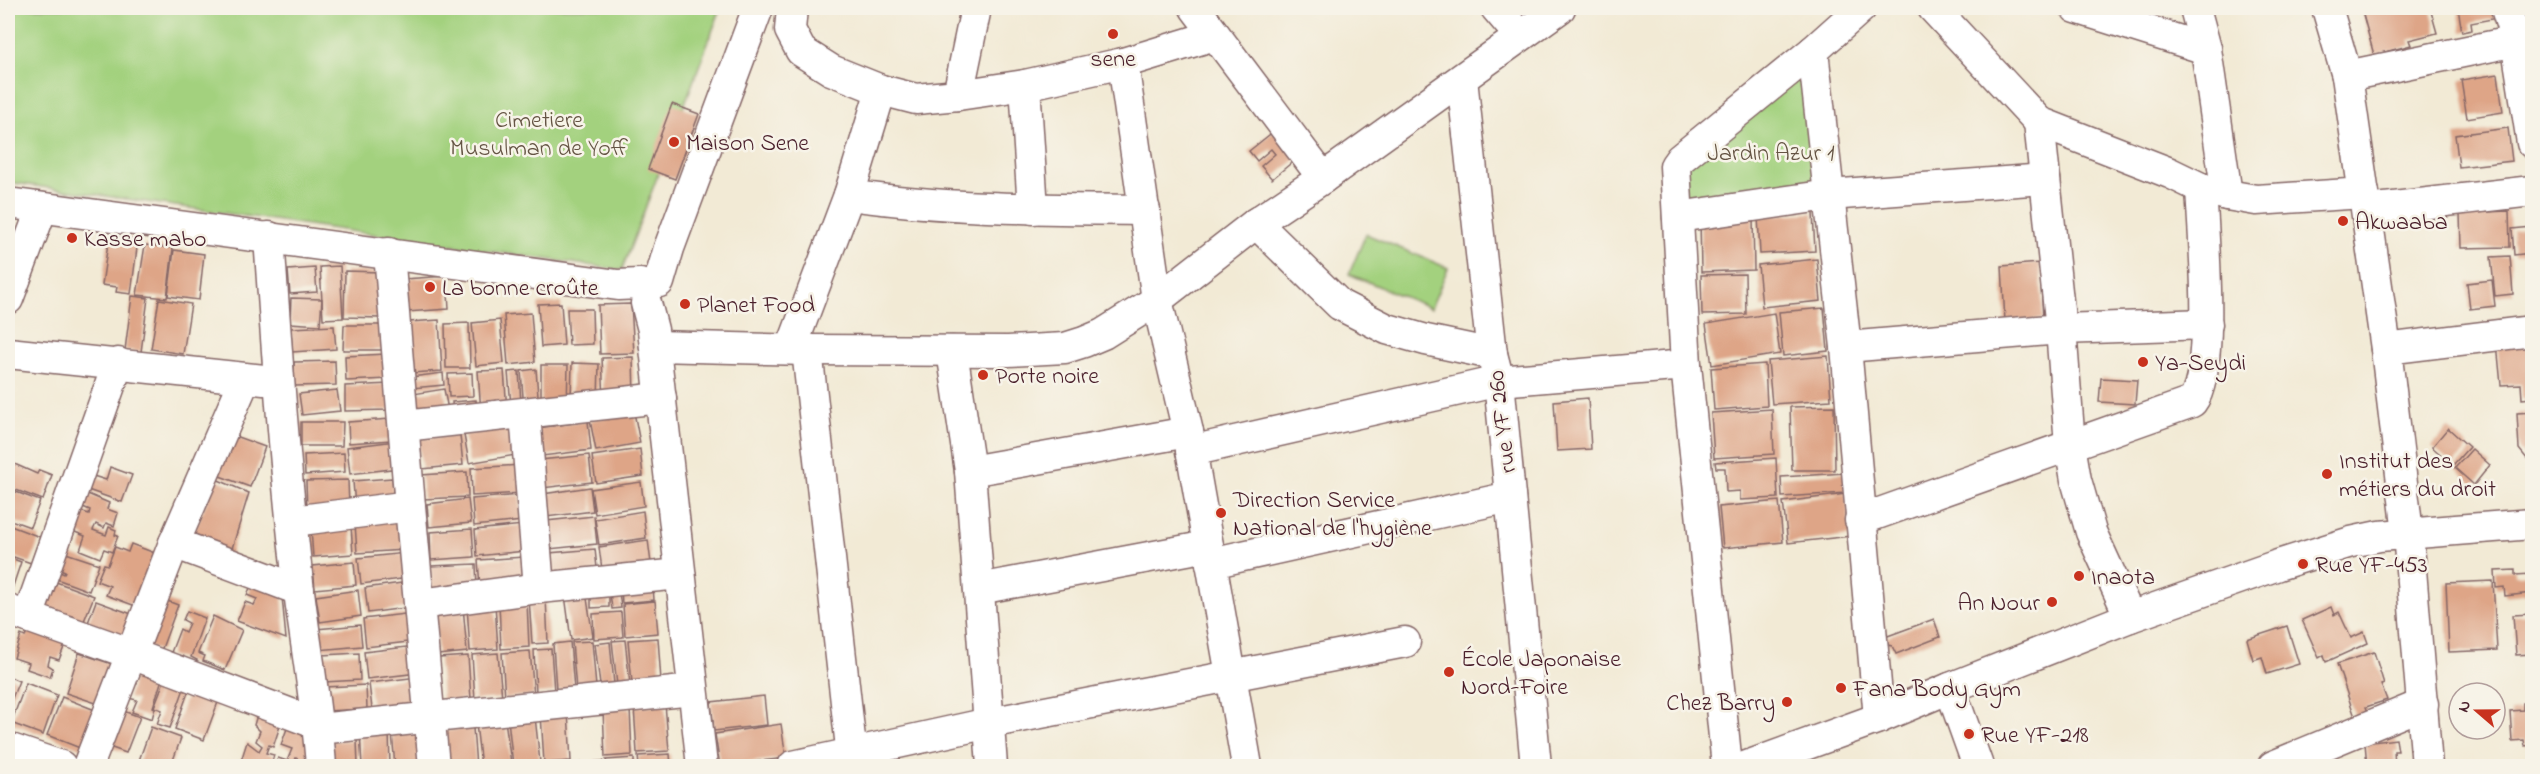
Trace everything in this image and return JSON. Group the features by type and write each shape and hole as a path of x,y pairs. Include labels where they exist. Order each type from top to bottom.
{"street":[{"path":"702,766 661,398 646,301 669,248 758,8"},
{"path":"792,8 790,30 801,51 831,70 881,90 916,99 1025,85 1123,63 1215,35"},
{"path":"958,95 976,8"},
{"path":"1195,8 1323,178"},
{"path":"1496,8 1519,35"},
{"path":"8,204 389,253 646,301 799,350 1008,351 1065,348 1103,334 1157,300 1256,224 1560,8"},
{"path":"1727,766 1686,365 1675,166 1680,159 1813,51 1861,8"},
{"path":"1932,8 2039,122 2214,191 2256,200 2366,201 2532,191"},
{"path":"2076,8 2205,49"},
{"path":"1860,520 2192,402 2198,394 2207,324 2214,191 2205,49 2195,8"},
{"path":"2327,8 2348,76 2386,349 2408,533 2427,766"},
{"path":"2506,8 2516,41 2532,143"},
{"path":"2348,76 2516,41"},
{"path":"1813,51 1846,347 1879,718"},
{"path":"1123,63 1157,300 1189,441 1246,766"},
{"name":"rue YF 260","path":"1462,79 1496,367 1536,766"},
{"path":"1025,85 1033,209"},
{"path":"852,760 799,350 881,90"},
{"path":"2039,122 2061,329 2070,444 2076,480 2091,532 2130,617"},
{"path":"1678,217 1829,195 2045,179"},
{"path":"849,195 912,204 1033,209 1145,210"},
{"path":"8,299 42,208"},
{"path":"1256,224 1340,305 1387,329 1426,340 1496,367"},
{"path":"269,237 279,381 299,590 318,726 321,766"},
{"path":"389,253 434,766"},
{"path":"1846,347 2061,329 2207,324"},
{"path":"2386,349 2532,331"},
{"path":"952,351 970,471 992,766"},
{"path":"8,353 279,381"},
{"path":"118,363 18,614 132,654 318,726 341,729 693,690"},
{"path":"970,471 1189,441 1496,367 1686,365"},
{"path":"88,766 174,543 245,379"},
{"path":"404,426 661,398"},
{"path":"525,414 539,588"},
{"path":"979,589 1209,554 1510,497"},
{"path":"293,521 410,506"},
{"path":"1749,766 1879,718 2130,617 2341,545 2379,536 2532,524"},
{"path":"174,543 299,590"},
{"path":"420,604 539,588 680,574"},
{"path":"793,766 852,760 989,723 1405,642"},
{"path":"1950,688 1978,766"},
{"path":"2273,766 2423,704"},
{"path":"8,748 47,764"}],"green space":[{"name":"Cimetiere Musulman de Yoff","path":"8,8 721,8 622,270 8,182"},
{"name":"Jardin Azur 1","path":"1806,67 1818,188 1685,208 1683,169"},
{"path":"1366,234 1448,268 1431,308 1349,274"}],"building":[{"path":"2375,8 2430,8 2437,33 2409,40 2411,45 2374,55 2362,11"},
{"path":"2458,8 2495,8 2497,18 2471,23 2472,30 2462,32"},
{"path":"2524,8 2532,8 2532,31 2528,32"},
{"path":"2498,74 2503,112 2467,118 2461,80"},
{"name":"Maison Sene","path":"672,104 699,114 675,179 648,169"},
{"path":"2508,128 2512,161 2459,167 2455,135"},
{"path":"1274,131 1296,159 1272,179 1261,166 1275,154 1271,149 1257,161 1249,151"},
{"path":"2509,211 2510,247 2461,248 2460,213"},
{"path":"1813,213 1815,251 1760,254 1758,216"},
{"path":"1753,216 1754,270 1701,272 1700,217"},
{"path":"2532,227 2532,253 2514,255 2512,229"},
{"path":"109,236 138,240 131,294 116,292 117,287 102,285"},
{"path":"145,245 173,248 167,298 137,295"},
{"path":"174,250 204,254 199,300 168,296"},
{"path":"2510,256 2513,294 2495,296 2491,257"},
{"path":"1817,259 1821,301 1762,307 1758,265"},
{"path":"2040,263 2043,319 2005,322 2002,266"},
{"path":"340,266 343,318 323,319 320,267"},
{"path":"315,268 317,292 290,294 288,270"},
{"path":"345,271 381,272 380,318 344,317"},
{"path":"1745,274 1746,314 1702,315 1701,275"},
{"path":"447,276 449,309 406,312 404,279"},
{"path":"2492,280 2495,306 2470,309 2467,283"},
{"path":"132,296 148,298 141,352 125,350"},
{"path":"291,298 322,299 320,325 290,323"},
{"path":"159,299 191,304 183,354 151,349"},
{"path":"561,303 564,345 541,347 538,304"},
{"path":"631,304 634,353 600,354 598,305"},
{"path":"1824,308 1828,351 1783,356 1779,312"},
{"path":"567,309 592,309 593,344 569,345"},
{"path":"531,313 535,362 508,365 504,315"},
{"path":"1774,313 1780,354 1712,365 1706,324"},
{"path":"439,320 442,371 411,373 409,322"},
{"path":"500,320 504,363 476,366 472,323"},
{"path":"469,323 470,368 446,368 445,324"},
{"path":"344,325 386,325 386,350 343,350"},
{"path":"334,326 336,349 292,352 291,328"},
{"path":"2532,340 2532,398 2522,399 2521,384 2501,385 2497,344"},
{"path":"387,354 388,379 346,381 345,356"},
{"path":"1828,356 1831,400 1772,404 1768,361"},
{"path":"633,357 634,400 604,401 602,358"},
{"path":"335,361 336,385 294,386 294,362"},
{"path":"572,363 599,364 598,399 571,399"},
{"path":"1765,364 1767,406 1714,410 1711,368"},
{"path":"541,365 568,365 567,408 541,408"},
{"path":"536,369 539,409 524,410 521,371"},
{"path":"504,370 507,411 481,413 478,371"},
{"path":"519,371 521,404 511,405 508,372"},
{"path":"443,373 444,385 412,388 411,377"},
{"path":"472,373 473,396 449,397 448,374"},
{"path":"2101,378 2137,380 2135,404 2099,402"},
{"path":"390,384 390,410 345,411 345,386"},
{"path":"444,389 449,415 417,421 413,394"},
{"path":"337,390 340,411 302,415 299,394"},
{"path":"1588,398 1591,449 1557,451 1554,401"},
{"path":"476,400 477,414 453,416 452,402"},
{"path":"1834,406 1835,470 1792,470 1790,407"},
{"path":"1772,409 1774,454 1714,458 1711,413"},
{"path":"634,412 640,443 596,451 590,420"},
{"path":"2532,412 2532,465 2519,449 2517,413"},
{"path":"391,419 392,440 349,443 348,422"},
{"path":"588,421 591,450 542,456 538,428"},
{"path":"301,422 343,422 342,446 301,446"},
{"path":"511,427 516,455 469,463 464,435"},
{"path":"2448,428 2469,447 2453,465 2432,447"},
{"path":"232,435 265,447 250,487 217,475"},
{"path":"460,435 463,465 422,469 418,439"},
{"path":"396,441 399,468 350,474 347,447"},
{"path":"640,449 643,476 596,483 592,456"},
{"path":"2472,449 2490,465 2474,485 2455,468"},
{"path":"344,453 345,472 305,475 304,455"},
{"path":"589,455 592,482 542,488 540,460"},
{"path":"1776,458 1778,498 1740,500 1740,491 1726,492 1725,468 1716,468 1715,462"},
{"path":"10,462 37,474 39,470 52,475 43,500 8,487"},
{"path":"522,465 523,493 472,496 471,468"},
{"path":"110,467 132,475 122,502 85,489 90,475 106,480"},
{"path":"467,472 468,497 423,499 421,475"},
{"path":"1845,473 1846,493 1782,497 1781,477"},
{"path":"392,478 394,504 355,507 353,481"},
{"path":"216,479 249,493 230,555 191,539"},
{"path":"348,480 349,508 307,510 306,481"},
{"path":"641,482 644,506 595,514 591,489"},
{"path":"590,487 593,511 546,517 543,494"},
{"path":"8,489 40,501 30,527 8,519"},
{"path":"83,492 109,503 107,509 118,513 114,526 106,523 104,528 96,524 93,530 106,535 109,527 116,530 115,535 118,536 112,552 104,549 100,558 80,550 85,536 70,530 77,510 89,514 90,510 78,505"},
{"path":"1846,494 1851,536 1788,543 1783,502"},
{"path":"520,495 522,521 474,526 472,499"},
{"path":"468,499 471,523 429,527 427,504"},
{"path":"1779,501 1783,542 1723,548 1719,507"},
{"path":"643,511 646,538 599,545 595,519"},
{"path":"594,516 597,544 549,549 546,521"},
{"path":"403,520 404,550 357,553 355,523"},
{"path":"8,525 40,537 31,563 8,555"},
{"path":"523,525 525,551 477,556 475,530"},
{"path":"351,526 353,554 313,557 311,529"},
{"path":"472,529 474,557 431,560 430,532"},
{"path":"648,540 652,571 603,577 599,547"},
{"path":"131,544 160,555 141,608 106,595 110,586 97,581 104,564 108,565 115,547 128,552"},
{"path":"595,549 598,578 551,583 549,553"},
{"path":"63,552 99,564 89,591 54,578 56,570 64,574 65,571 55,567"},
{"path":"406,553 409,578 361,584 358,558"},
{"path":"8,557 21,562 11,592 8,591"},
{"path":"524,557 525,584 480,587 478,560"},
{"path":"354,562 356,585 315,589 313,566"},
{"path":"476,564 477,589 432,591 431,566"},
{"path":"2515,570 2515,575 2532,574 2532,593 2505,596 2504,587 2496,588 2495,571"},
{"path":"255,576 281,586 286,639 237,621 245,602 254,605 257,599 247,595"},
{"path":"48,579 94,596 82,626 37,608"},
{"path":"2493,581 2497,650 2449,652 2446,583"},
{"path":"409,582 412,607 368,613 365,588"},
{"path":"653,586 654,600 622,603 621,589"},
{"path":"358,590 361,616 320,622 316,596"},
{"path":"586,592 593,637 571,640 565,595"},
{"path":"610,592 619,592 621,608 612,609"},
{"path":"609,594 609,607 591,608 591,595"},
{"path":"157,597 178,605 161,651 139,644"},
{"path":"546,597 548,643 532,644 529,598"},
{"path":"96,601 137,616 127,643 86,628"},
{"path":"655,601 658,633 625,636 623,604"},
{"path":"527,602 529,647 501,649 499,603"},
{"path":"495,604 498,649 470,651 467,606"},
{"path":"463,606 467,652 438,655 434,609"},
{"path":"2331,607 2334,615 2339,612 2351,638 2364,632 2368,643 2326,662 2324,655 2319,658 2302,620"},
{"path":"187,611 205,618 191,657 197,660 195,664 170,655 180,629 185,632 189,623 183,620"},
{"path":"621,612 623,637 594,639 593,614"},
{"path":"413,613 416,641 366,647 363,619"},
{"path":"2532,614 2532,654 2516,655 2513,615"},
{"path":"213,616 242,630 225,670 203,661 205,656 198,653"},
{"path":"1934,619 1940,637 1896,654 1892,646 1888,645 1885,637"},
{"path":"29,625 69,634 59,660 50,657 48,665 53,668 50,677 27,669 29,663 14,658 21,635 25,637"},
{"path":"360,625 362,646 318,650 316,629"},
{"path":"2287,626 2299,664 2267,674 2262,657 2253,660 2247,639"},
{"path":"658,638 661,681 632,683 628,640"},
{"path":"625,640 630,684 617,685 612,641"},
{"path":"592,641 596,687 576,689 572,642"},
{"path":"570,642 574,689 556,690 553,644"},
{"path":"610,642 614,684 600,685 595,644"},
{"path":"415,646 418,673 367,679 364,652"},
{"path":"551,649 554,692 536,693 534,650"},
{"path":"530,651 534,695 505,698 502,653"},
{"path":"2374,652 2384,684 2381,685 2387,700 2366,707 2368,712 2355,717 2337,664"},
{"path":"79,653 118,666 105,706 66,693"},
{"path":"359,653 360,680 324,682 322,655"},
{"path":"498,653 502,698 475,700 472,655"},
{"path":"468,656 471,699 442,701 439,658"},
{"path":"138,667 163,676 153,707 155,708 152,719 132,712 137,700 128,698"},
{"path":"8,676 19,681 8,708"},
{"path":"166,676 186,683 170,728 157,724 162,710 154,707"},
{"path":"418,677 421,703 372,709 369,683"},
{"path":"26,683 57,695 43,735 11,723"},
{"path":"191,684 221,694 204,740 175,729"},
{"path":"366,685 367,709 325,711 324,687"},
{"path":"764,696 767,725 714,731 711,702"},
{"path":"62,697 100,712 85,750 47,735"},
{"path":"2523,703 2532,703 2532,745 2525,746 2524,740 2512,741 2510,711 2523,710"},
{"path":"665,704 669,751 637,753 634,707"},
{"path":"115,708 140,717 126,753 101,744"},
{"path":"630,708 632,755 605,757 603,709"},
{"path":"568,712 571,761 544,763 541,714"},
{"path":"257,715 281,723 273,747 269,745 266,753 274,755 271,765 260,761 258,766 246,766 240,764 247,742 259,751 262,746 256,741 260,731 254,725"},
{"path":"535,717 540,762 513,765 508,720"},
{"path":"505,720 511,763 481,766 476,724"},
{"path":"289,723 311,731 307,766 296,758 293,766 275,765 278,758 287,761 292,749 281,745"},
{"path":"781,724 786,758 720,766 715,734"},
{"path":"151,727 181,738 171,766 137,766"},
{"path":"473,728 476,766 449,766 445,731"},
{"path":"423,729 421,766 395,766 392,733"},
{"path":"389,731 390,766 362,766 360,732"},
{"path":"2396,739 2398,751 2394,751 2395,766 2367,766 2365,743"},
{"path":"357,740 358,766 333,766 332,741"},
{"path":"670,754 671,766 639,766 638,756"},
{"path":"634,758 634,766 607,766 606,760"},
{"path":"603,761 603,766 576,766 576,763"}],"place":[{"name":"sene","path":"1113,34"},
{"name":"Maison Sene","path":"674,142"},
{"name":"Akwaaba","path":"2343,221"},
{"name":"Kasse mabo","path":"72,238"},
{"name":"La bonne croûte","path":"430,287"},
{"name":"Planet Food","path":"685,304"},
{"name":"Ya-Seydi","path":"2143,362"},
{"name":"Porte noire","path":"983,375"},
{"name":"Institut des métiers du droit","path":"2327,474"},
{"name":"Direction Service National de l'hygiène","path":"1221,513"},
{"name":"Rue YF-453","path":"2303,564"},
{"name":"Inaota","path":"2079,576"},
{"name":"An Nour","path":"2052,602"},
{"name":"École Japonaise Nord-Foire","path":"1449,672"},
{"name":"Fana Body Gym","path":"1841,688"},
{"name":"Chez Barry","path":"1787,702"},
{"name":"Rue YF-218","path":"1969,734"}]}
